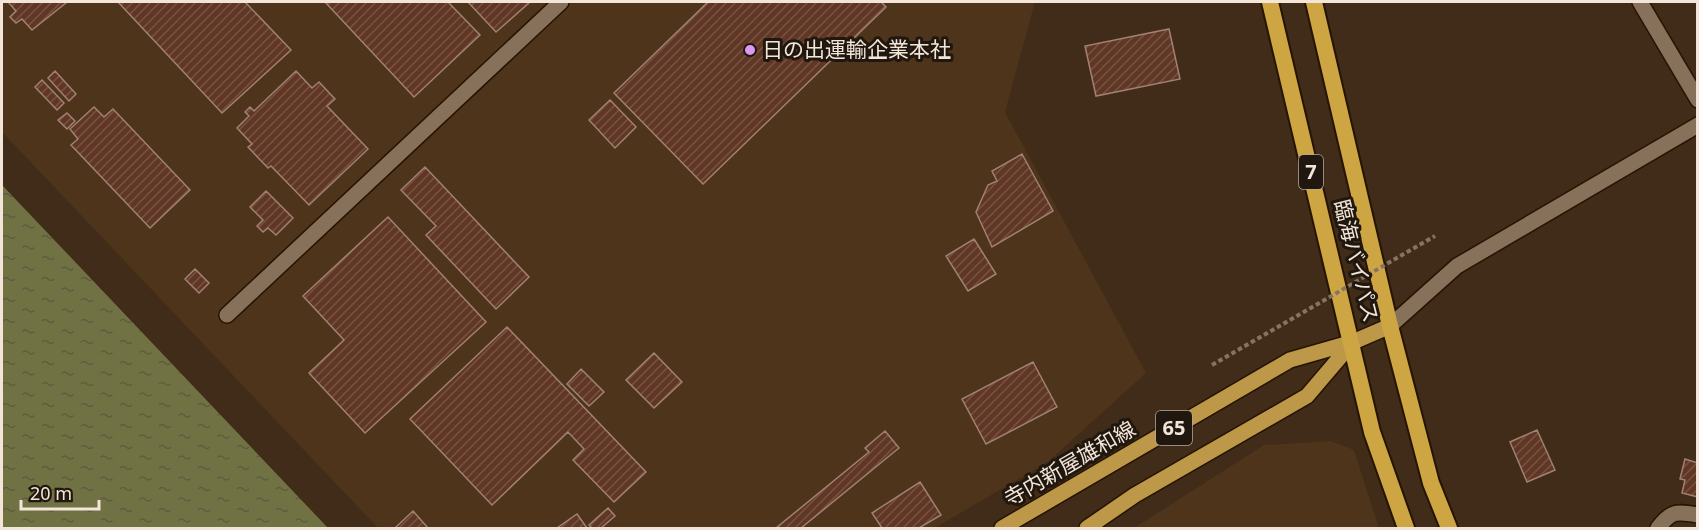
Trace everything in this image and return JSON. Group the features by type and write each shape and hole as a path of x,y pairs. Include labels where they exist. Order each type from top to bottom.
{"highway":[{"name":"臨海バイパス","path":"1270,2 1353,342 1372,432 1406,528"},
{"name":"臨海バイパス","path":"1314,2 1390,326 1431,483 1449,528"}],"main road":[{"name":"寺内新屋雄和線","path":"1002,528 1290,360 1353,342 1390,326"},
{"name":"寺内新屋雄和線","path":"1087,528 1136,495 1307,396 1353,342"}],"street":[{"path":"228,315 561,2"},
{"path":"1640,2 1698,100"},
{"path":"1390,326 1457,266 1698,125"},
{"path":"1658,528 1667,516 1680,512 1698,515"}],"path":[{"path":"1212,365 1435,236"}],"shaded area":[{"path":"2,2 1035,2 1005,112 1146,373 1049,461 935,528 378,528 2,132"},
{"path":"1331,441 1354,450 1379,528 1134,528 1264,445"}],"water":[{"path":"2,185 328,528 2,528"}],"building":[{"path":"67,2 32,30 22,19 16,23 10,17 16,11 9,3"},
{"path":"118,2 245,2 291,50 222,113"},
{"path":"325,2 448,2 480,35 414,97"},
{"path":"468,2 530,2 496,32"},
{"name":"日の出運輸企業本社","path":"708,2 881,2 886,7 703,184 614,93"},
{"path":"1169,29 1180,79 1096,96 1085,46"},
{"path":"55,71 76,94 69,101 48,78"},
{"path":"296,71 312,88 319,82 335,99 327,106 368,149 309,205 271,166 268,168 248,147 252,144 237,128 249,116 245,112 250,107 254,111"},
{"path":"42,80 64,103 57,110 35,87"},
{"path":"610,100 636,127 615,148 589,120"},
{"path":"94,107 104,117 113,109 190,190 150,228 71,145 78,139 70,129"},
{"path":"67,113 75,121 67,129 58,120"},
{"path":"1022,154 1053,211 992,247 976,212 988,185 997,181 992,171"},
{"path":"425,167 529,277 496,309 426,235 436,226 401,190"},
{"path":"266,191 293,218 276,235 268,228 263,232 257,226 263,220 250,207"},
{"path":"388,217 486,322 365,433 309,373 344,340 303,296"},
{"path":"974,239 996,274 968,291 946,256"},
{"path":"195,269 209,283 199,293 185,279"},
{"path":"507,327 646,472 614,502 573,460 584,449 568,432 492,505 410,419"},
{"path":"654,353 682,382 654,408 626,380"},
{"path":"1033,362 1057,407 986,444 962,399"},
{"path":"581,369 604,392 589,406 567,384"},
{"path":"1537,430 1555,470 1527,482 1510,442"},
{"path":"885,431 899,448 801,528 776,528 869,452 865,448"},
{"path":"1685,459 1698,463 1698,497 1682,493 1685,480 1680,479"},
{"path":"920,482 941,515 919,528 882,528 872,513"},
{"path":"608,508 615,516 601,528 592,528 589,525"},
{"path":"413,511 428,528 395,528"},
{"path":"577,514 587,528 557,528"}],"place":[{"name":"日の出運輸企業本社","path":"750,50"}]}
